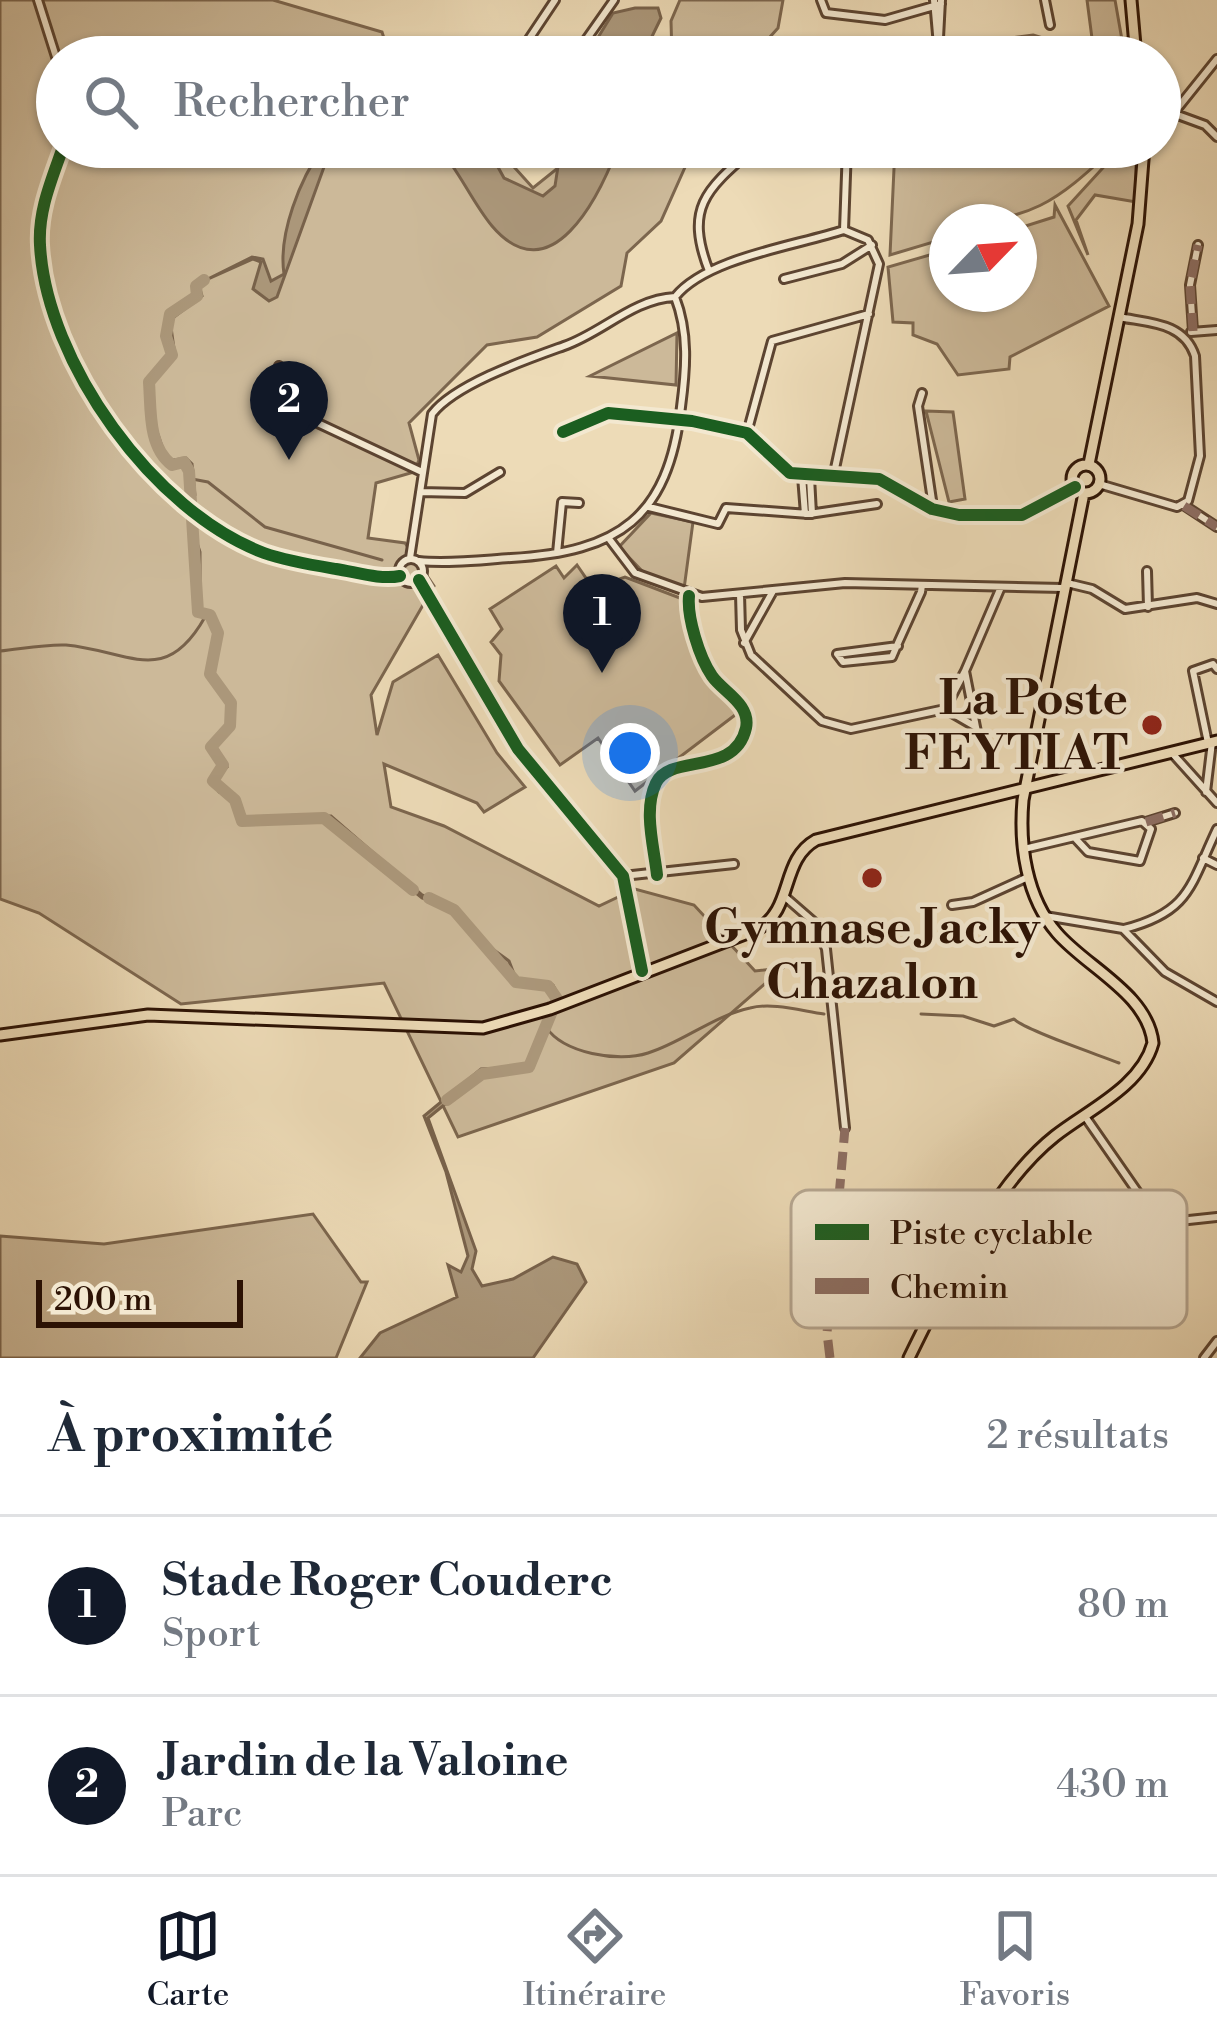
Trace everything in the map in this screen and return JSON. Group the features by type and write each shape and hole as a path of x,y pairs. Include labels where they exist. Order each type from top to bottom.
{"main road":[{"path":"1131,0 1134,36"},
{"path":"1089,464 1142,202 1143,168"},
{"path":"1080,490 1099,484 1100,474 1089,464"},
{"path":"1006,1190 1013,1178 1084,1114 1138,1072 1153,1043 1139,1009 1045,916 1028,877 1024,849 1022,814 1080,490 1074,471 1089,464"},
{"path":"0,1035 148,1015 483,1028 550,1009 758,929 775,916 798,853 816,841 1212,742"},
{"path":"909,1358 926,1328"}],"street":[{"path":"38,0 49,36"},
{"path":"531,36 555,0"},
{"path":"589,36 614,0"},
{"path":"821,0 826,14 885,20 938,2 938,36"},
{"path":"1045,0 1049,25"},
{"path":"1181,106 1217,59"},
{"path":"1181,116 1205,125 1217,137"},
{"path":"56,168 42,209 40,247 68,351 136,460 194,511 261,552 379,576 417,563 557,553 610,540 649,507 663,482 680,419 685,332 675,297"},
{"path":"709,271 696,218 709,190 733,168"},
{"path":"844,230 846,168"},
{"path":"642,971 623,876 518,749 419,580 419,492 432,414 447,399 656,298 675,297 709,271 844,230 872,245 879,264 834,473"},
{"path":"784,279 842,264 872,245"},
{"path":"1184,506 1200,456 1195,356 1189,334 1190,285 1198,245"},
{"path":"747,433 772,341 869,314"},
{"path":"1119,317 1189,334 1217,329"},
{"path":"279,366 275,403 422,472"},
{"path":"922,393 918,406 932,509"},
{"path":"563,432 608,413 680,419 747,433 774,462 806,476 834,473 879,479 932,509 1022,515 1080,490"},
{"path":"419,492 465,493 500,472"},
{"path":"806,476 808,514"},
{"path":"1099,484 1184,506 1217,527"},
{"path":"557,553 562,502 579,502"},
{"path":"649,507 718,524 726,508 808,514 877,504"},
{"path":"610,540 628,569 689,596 845,583 1066,586 1092,589 1125,609 1197,598 1217,604"},
{"path":"1147,571 1148,607"},
{"path":"400,572 429,603"},
{"path":"408,583 419,580"},
{"path":"898,646 837,654 843,662 892,657 898,646 922,585"},
{"path":"945,709 1000,587"},
{"path":"744,643 772,591"},
{"path":"740,594 744,643 751,655 830,725 851,730 945,709 977,732 965,671"},
{"path":"657,875 650,821 656,783 672,769 722,758 743,735 747,722 742,708 707,669 689,596"},
{"path":"1205,792 1212,742 1193,671 1214,664 1217,670"},
{"path":"1172,752 1217,803"},
{"path":"1024,849 1175,813"},
{"path":"1075,838 1088,852 1140,861 1150,829 1146,822"},
{"path":"1045,916 1123,929 1169,915 1217,829"},
{"path":"1203,858 1217,865"},
{"path":"623,876 734,864"},
{"path":"952,905 973,902 1028,877"},
{"path":"784,896 815,923 826,949 845,1127"},
{"path":"1123,929 1166,972 1217,1002"},
{"path":"1084,1114 1136,1190"},
{"path":"1187,1220 1217,1217"},
{"path":"1204,1358 1217,1341"}],"shaded area":[{"path":"0,0 273,0 383,36 36,36 36,168 515,168 533,188 558,168 685,168 661,221 627,253 621,286 537,337 487,345 409,423 419,460 414,472 376,483 368,538 405,543 434,586 371,695 377,735 393,682 438,655 497,753 525,787 484,812 477,803 384,764 391,807 444,826 599,906 635,889 694,905 755,971 783,968 674,1063 458,1137 384,983 181,1004 39,913 0,899"},
{"path":"680,0 783,0 778,28 771,36 671,36 671,21"},
{"path":"1087,0 1115,0 1121,36 1092,36"},
{"path":"658,8 661,18 652,36 599,36 613,13"},
{"path":"310,168 324,168 277,297 269,301 253,289 261,262 253,259 206,280 252,257 263,259 271,281 284,274 284,242 299,191"},
{"path":"453,168 499,168 504,178 543,196 555,186 558,168 609,168 585,212 553,245 534,250 514,244 478,207"},
{"path":"894,168 1091,168 1037,207 929,204 929,243 890,255"},
{"path":"1103,168 1136,168 1136,202 1095,195 1076,220 1088,255 1068,206"},
{"path":"1055,205 1109,306 1010,357 1009,369 958,375 937,344 913,335 913,323 893,322 888,267 929,255 929,312 1037,312 1037,222 1054,217"},
{"path":"206,280 199,286 202,296 170,320 175,356 153,377 152,417 167,461 186,458 192,464 195,496 187,465 167,464 149,421 150,375 172,355 166,336 170,314 197,296 198,284"},
{"path":"677,333 676,385 590,376"},
{"path":"926,411 953,412 965,499 949,502"},
{"path":"651,513 693,522 684,589 646,575 619,547"},
{"path":"188,515 200,552 200,610 213,614 221,631 212,676 231,702 210,674 218,633 211,615 198,612 196,555"},
{"path":"577,565 586,578 611,582 625,577 680,598 707,680 739,712 635,791 598,738 560,765 499,681 501,655 491,642 502,629 490,609 556,566 564,578"},
{"path":"226,731 215,745 227,767 215,778 219,788 234,794 245,818 331,816 422,895 458,910 480,940 509,961 516,979 553,985 560,998 548,986 516,982 454,910 422,898 324,819 242,821 232,796 219,792 213,781 223,765 211,747"},
{"path":"562,1008 550,1020 529,1067 482,1074 428,1118 476,1251 472,1269 482,1286 513,1279 553,1257 577,1264 586,1282 533,1358 360,1358 380,1333 457,1297 448,1265 461,1272 468,1256 446,1172 424,1116 481,1069 526,1067 548,1016"},
{"path":"313,1214 361,1282 367,1282 336,1358 0,1358 0,1236 104,1244"}],"waterway":[{"path":"204,280 196,286 197,296 170,314 166,336 172,355 149,382 152,427 159,448 172,465 184,462 189,471 198,612 210,615 218,633 210,674 231,703 230,726 211,747 223,765 213,781 235,800 242,821 324,818 413,890"},
{"path":"192,479 208,482 265,527 382,560"},
{"path":"0,651 66,645 160,659 190,639 205,617"},
{"path":"429,898 454,910 516,982 548,986 557,999 529,1067 482,1074 447,1100"},
{"path":"546,1027 578,1049 622,1057 661,1048 723,1017 759,1006 824,1014"},
{"path":"921,1014 963,1016 994,1026 1014,1019 1119,1063"}],"marked path":[{"path":"1193,331 1190,285 1198,245"},
{"path":"1184,506 1217,527"},
{"path":"1146,822 1175,813"},
{"path":"840,1190 845,1128"},
{"path":"827,1328 830,1358"}],"cycle path":[{"path":"56,168 41,219 47,290 62,337 85,383 146,468 183,504 223,533 264,553 376,576 400,576"},
{"path":"563,432 608,413 692,421 747,433 790,473 879,479 932,509 959,515 1022,515 1075,487"},
{"path":"419,580 518,749 623,876 642,971"},
{"path":"657,875 650,817 656,783 674,769 729,753 746,728 740,705 712,676 703,658 692,626 689,596"}],"place":[{"name":"Jardin de la Valoine","path":"289,460"},
{"name":"Stade Roger Couderc","path":"602,673"},
{"name":"La Poste FEYTIAT","path":"1152,725"},
{"name":"Gymnase Jacky Chazalon","path":"872,878"}]}
